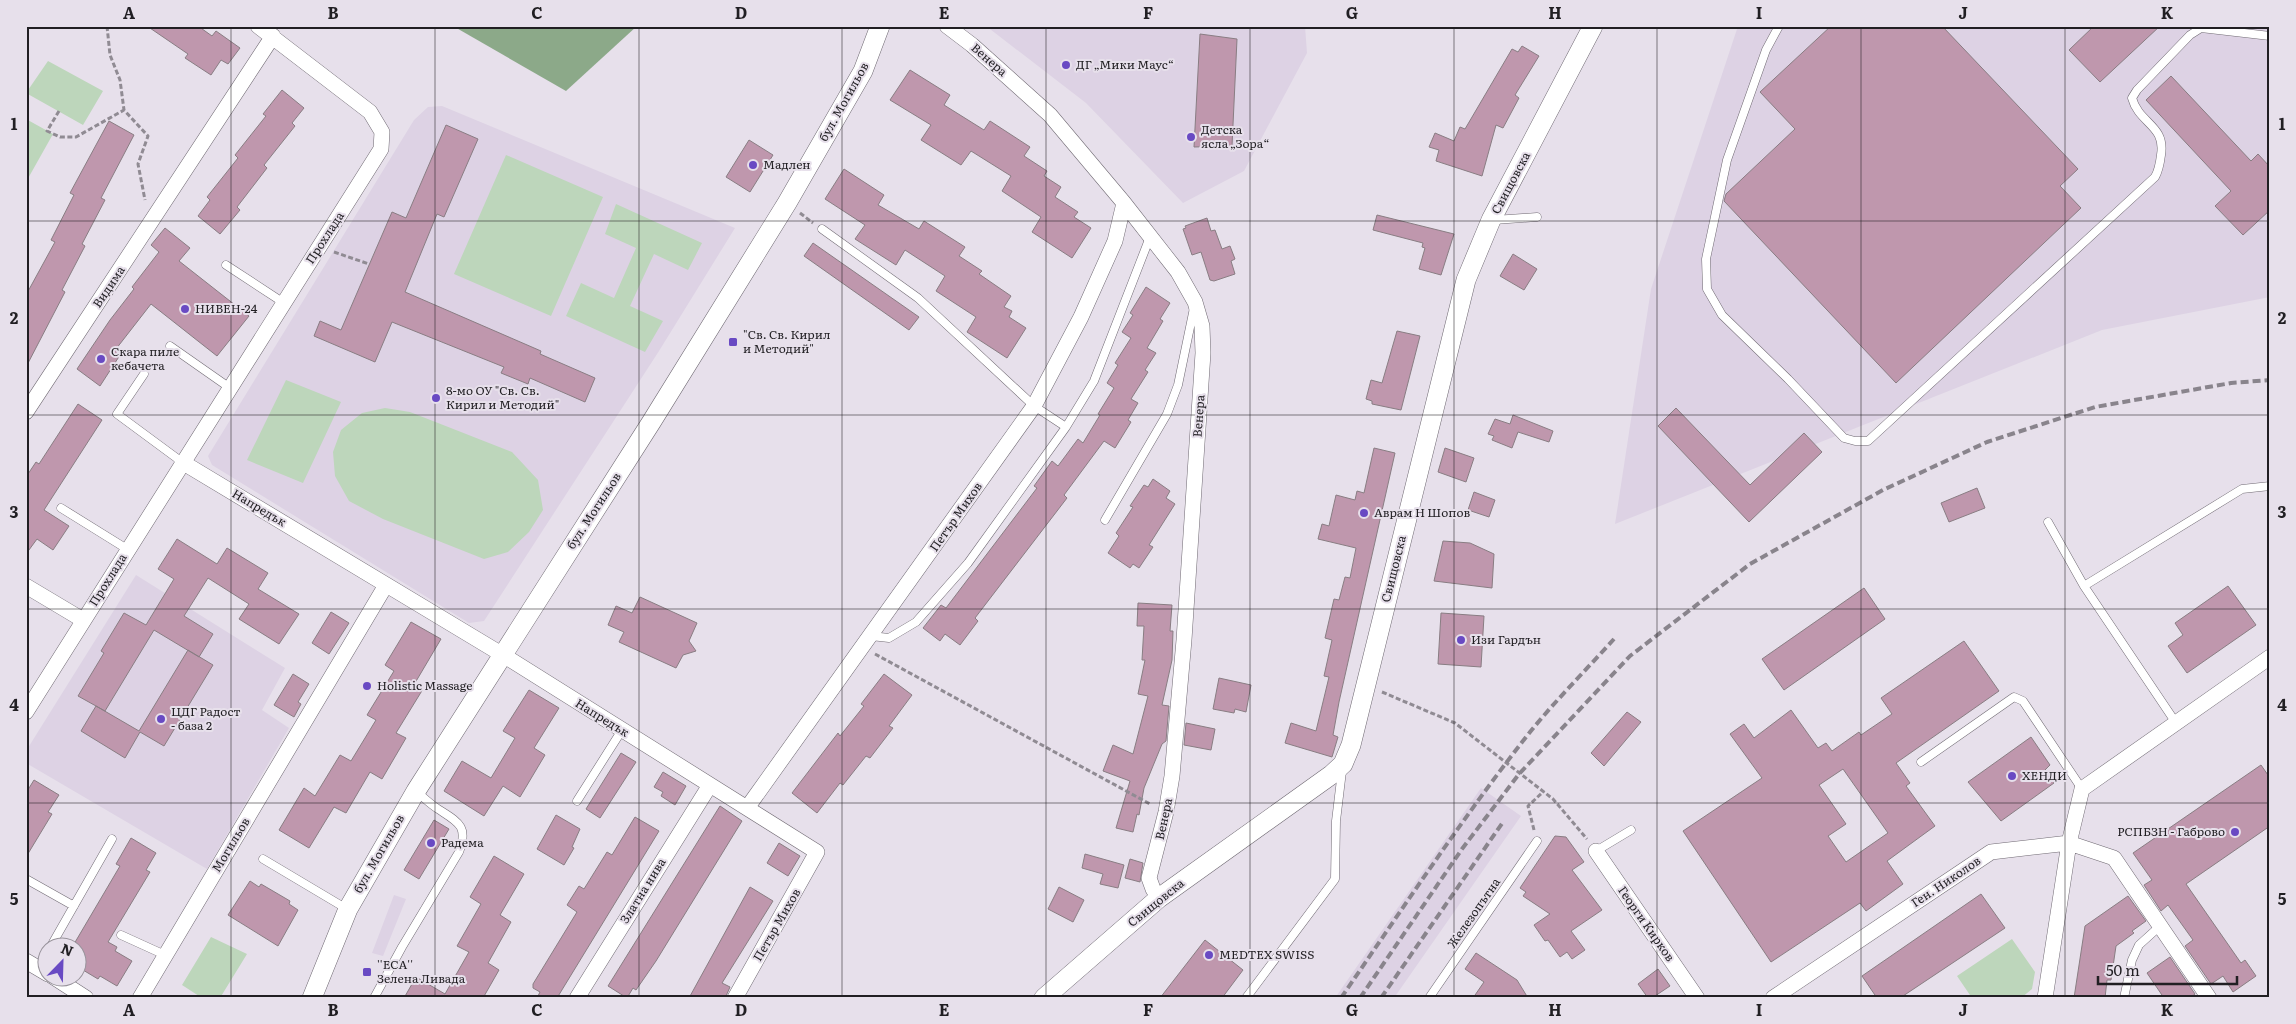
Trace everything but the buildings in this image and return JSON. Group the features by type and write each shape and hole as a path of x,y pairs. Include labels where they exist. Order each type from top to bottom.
{"street":[{"path":"258,26 273,36"},
{"name":"бул. Могильов","path":"312,998 348,909 416,791 728,300 787,203 864,71 880,26"},
{"name":"Венера","path":"948,26 1050,115 1124,203 1178,272 1195,302 1202,326 1204,353 1184,640 1172,776 1166,812 1150,878 1159,898"},
{"name":"Свищовска","path":"1044,998 1159,898 1331,776 1342,764 1351,745 1466,280 1492,220 1593,26"},
{"name":"Видима","path":"26,412 273,36"},
{"name":"Прохлада","path":"26,712 182,462 382,149 382,132 370,112 273,36"},
{"name":"Петър Михов","path":"747,808 1034,406 1081,317 1111,250 1124,203"},
{"name":"Напредък","path":"182,462 503,655 817,852"},
{"name":"Могильов","path":"140,998 386,585"},
{"path":"26,586 83,620"},
{"path":"2045,998 2069,843 2082,789 2270,657"},
{"name":"Златна нива","path":"577,998 710,785"},
{"path":"2069,843 2114,858 2209,998"},
{"name":"Ген. Николов","path":"1773,998 1991,852 2069,843"},
{"name":"Георги Кирков","path":"1596,851 1697,998"},
{"name":"Петър Михов","path":"735,998 817,852"},
{"path":"67,986 86,998"}],"lane":[{"path":"1779,26 1766,50 1727,160 1706,259 1707,289 1722,315 1788,379 1844,438 1855,441 1868,441 2155,177 2163,143 2157,130 2135,109 2132,98 2137,90 2190,35 2201,28 2270,36"},
{"path":"1492,220 1537,218"},
{"path":"822,229 918,298 1034,406 1066,426"},
{"path":"867,642 889,638 916,622 968,563 1066,426 1094,381 1150,237"},
{"path":"226,265 284,303"},
{"path":"1106,520 1167,414 1178,385 1195,302"},
{"path":"170,346 230,388"},
{"path":"144,374 117,414 182,462"},
{"path":"2084,586 2242,489 2270,486"},
{"path":"61,508 127,549"},
{"path":"2048,522 2084,586 2176,723"},
{"path":"1922,762 2014,697 2024,701 2082,789"},
{"path":"577,801 622,730"},
{"path":"1246,998 1335,879 1336,821 1342,764"},
{"path":"374,998 459,852 464,839 463,829 455,819 436,808 416,791"},
{"path":"1596,851 1631,830"},
{"path":"57,936 112,839"},
{"name":"Железопътна","path":"1429,998 1537,841"},
{"path":"263,859 348,909"},
{"path":"26,879 74,906"},
{"path":"2124,998 2132,960 2139,945 2160,926"},
{"path":"121,935 166,955"}],"path":[{"path":"106,26 110,55 120,80 124,110 148,136 138,164 150,225"},
{"path":"59,111 46,131 60,137 76,137 124,110"},
{"path":"787,203 822,229"},
{"path":"322,244 333,251 369,264"},
{"path":"867,642 1166,812"},
{"path":"1365,686 1424,708 1455,723 1544,791 1572,818 1596,851"},
{"path":"1537,841 1528,806 1544,791"}],"shaded area":[{"name":"Детска ясла „Зора“","path":"986,26 1305,26 1307,53 1244,171 1183,203 1086,103"},
{"path":"1738,26 2270,26 2270,297 2102,330 1615,524 1651,289"},
{"name":"8-мо ОУ \"Св. Св. Кирил и Методий\"","path":"442,106 735,228 659,351 484,621 469,623 212,465 208,456 414,120 428,107"},
{"name":"ЦДГ Радост - база 2","path":"136,575 285,668 262,710 289,728 207,869 26,763 26,751"},
{"path":"1481,788 1521,816 1394,998 1335,998"},
{"path":"394,895 406,899 383,956 372,953"}],"green space":[{"path":"453,26 637,26 566,91"},
{"path":"48,61 103,91 83,125 26,93"},
{"path":"26,119 53,134 26,182"},
{"path":"506,155 603,197 551,316 454,274"},
{"path":"616,204 702,243 688,270 654,254 630,306 663,321 645,352 566,316 581,283 614,298 636,248 605,234"},
{"path":"286,380 341,402 303,483 247,460"},
{"path":"385,408 410,412 512,452 538,480 543,510 529,532 508,552 484,559 383,519 349,501 335,476 333,452 341,430 362,413"},
{"path":"211,937 247,954 220,998 202,998 182,985"},
{"path":"2012,939 2035,972 2032,989 2021,998 1972,998 1957,976"}],"railway":[{"path":"1360,998 1462,849 1519,774 1630,656 1750,564 1883,490 1987,442 2095,407 2231,383 2270,380"},
{"path":"1341,998 1505,764 1540,720 1614,639"},
{"path":"1381,998 1503,822"}],"place":[{"name":"ДГ „Мики Маус“","path":"1066,65"},
{"name":"Детска ясла „Зора“","path":"1191,137"},
{"name":"Мадлен","path":"753,165"},
{"name":"НИВЕН-24","path":"185,309"},
{"name":"\"Св. Св. Кирил и Методий\"","path":"733,342"},
{"name":"Скара пиле кебачета","path":"101,359"},
{"name":"8-мо ОУ \"Св. Св. Кирил и Методий\"","path":"436,398"},
{"name":"Аврам Н Шопов","path":"1364,513"},
{"name":"Изи Гардън","path":"1461,640"},
{"name":"Holistic Massage","path":"367,686"},
{"name":"ЦДГ Радост - база 2","path":"161,719"},
{"name":"ХЕНДИ","path":"2012,776"},
{"name":"РСПБЗН - Габрово","path":"2235,832"},
{"name":"Радема","path":"431,843"},
{"name":"MEDTEX SWISS","path":"1209,955"},
{"name":"''ЕСА'' Зелена Ливада","path":"367,972"}]}
